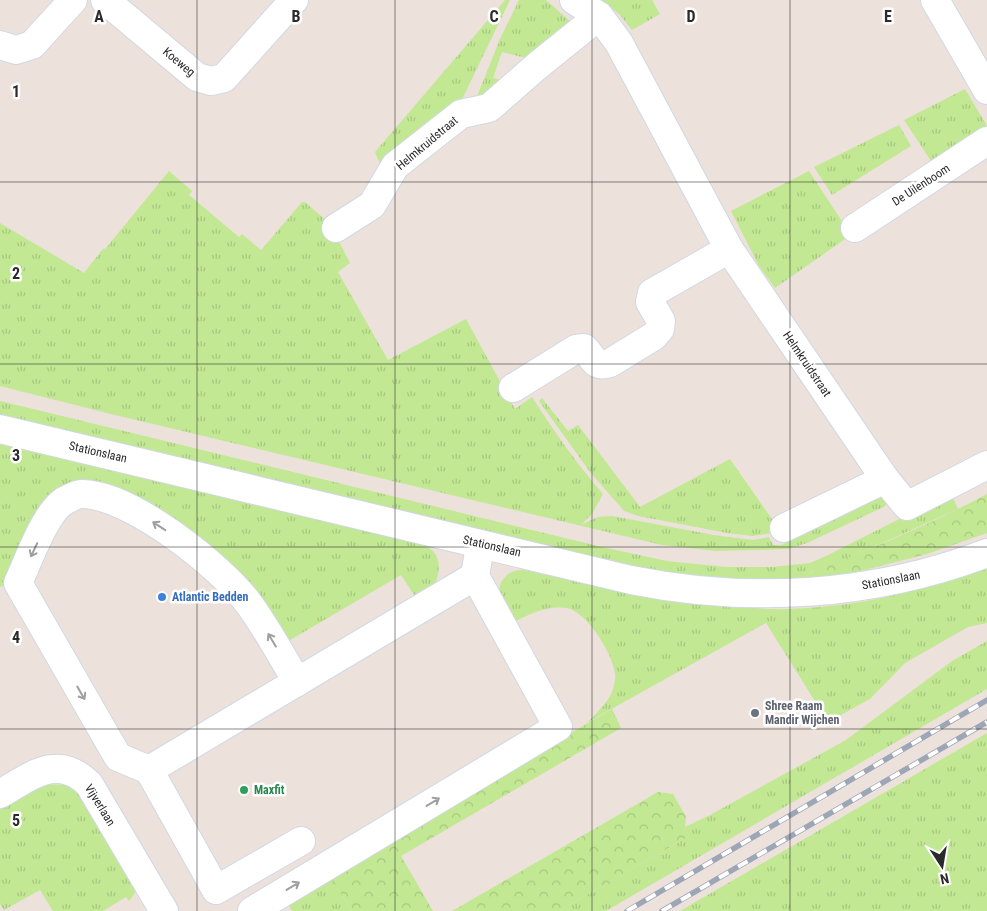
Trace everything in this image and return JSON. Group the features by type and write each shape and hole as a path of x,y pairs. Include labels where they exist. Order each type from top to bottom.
{"street":[{"path":"0,45 16,50 32,45 73,0"},
{"name":"Koeweg","path":"105,0 197,77 211,81 224,78 294,0"},
{"name":"Helmkruidstraat","path":"574,0 599,16 619,43 729,249 885,479 907,506 987,465"},
{"path":"935,0 987,90"},
{"name":"Helmkruidstraat","path":"336,228 372,205 395,166 461,114 489,108 599,16"},
{"name":"De Uilenboom","path":"855,228 987,141"},
{"path":"513,388 576,349 584,348 589,352 596,364 602,366 654,336 660,330 660,321 650,302 652,293 729,249"},
{"name":"Stationslaan","path":"0,429 661,586 720,593 750,594 780,594 847,588 886,582 954,565 987,553"},
{"path":"784,528 885,479"},
{"path":"297,682 249,603 226,578 165,529 134,510 102,498 80,494 63,502 50,516 18,583 118,757 149,770 216,890 301,841"},
{"path":"252,911 558,727 475,576 481,544"},
{"path":"149,770 475,576"},
{"name":"Vijverlaan","path":"0,794 35,774 50,768 78,774 89,784 164,911"}],"green space":[{"path":"505,0 510,0 455,114 382,169 375,152"},
{"path":"519,0 546,0 571,22 526,58 502,52 493,78 513,82 472,109 500,39"},
{"path":"602,0 652,0 660,14 632,30 619,14"},
{"path":"965,89 987,126 987,134 935,167 904,120"},
{"path":"899,125 911,146 832,195 814,167"},
{"path":"169,171 192,191 189,195 239,237 242,234 261,250 302,202 305,202 330,224 350,263 338,272 388,360 466,319 515,409 532,397 566,447 603,494 592,514 581,525 598,517 612,516 714,535 753,540 769,537 773,545 782,545 880,487 887,503 884,507 807,543 788,549 715,551 662,545 0,386 0,223 84,273"},
{"path":"809,171 851,235 775,288 759,266 731,211"},
{"path":"542,398 568,431 578,425 640,507 730,459 776,525 771,533 753,536 638,516 624,511 590,472 539,401"},
{"path":"0,401 602,547 667,561 726,567 771,567 810,563 951,493 958,509 860,553 811,572 804,579 716,580 661,573 0,415"},
{"path":"0,443 424,545 438,559 439,570 436,582 434,588 416,598 401,575 285,643 278,631 95,489 46,513 3,586 0,587"},
{"path":"987,494 987,533 927,554 853,573 804,579 823,566 860,553 940,518"},
{"path":"987,567 987,623 968,627 905,663 870,699 828,722 766,623 588,722 609,698 615,679 613,666 598,635 583,617 567,608 546,609 513,622 503,605 500,593 502,581 506,576 514,571 524,570 676,600 768,609 805,608 881,598"},
{"path":"987,641 987,689 606,911 559,911 689,836 685,827 846,740 952,661"},
{"path":"612,709 621,728 401,856 433,911 352,911 328,874"},
{"path":"987,733 987,911 680,911"},
{"path":"42,784 66,785 82,794 139,887 129,901 126,897 103,911 53,911 40,890 4,910 0,904 0,809"},
{"path":"658,792 673,794 686,817 685,827 689,836 559,911 452,911"},
{"path":"328,874 352,911 292,911 289,906 281,911 269,911"}],"railway":[{"path":"627,911 987,700"},
{"path":"662,911 987,722"}],"place":[{"name":"Atlantic Bedden","path":"162,597"},
{"name":"Shree Raam Mandir Wijchen","path":"755,713"},
{"name":"Maxfit","path":"244,790"}]}
